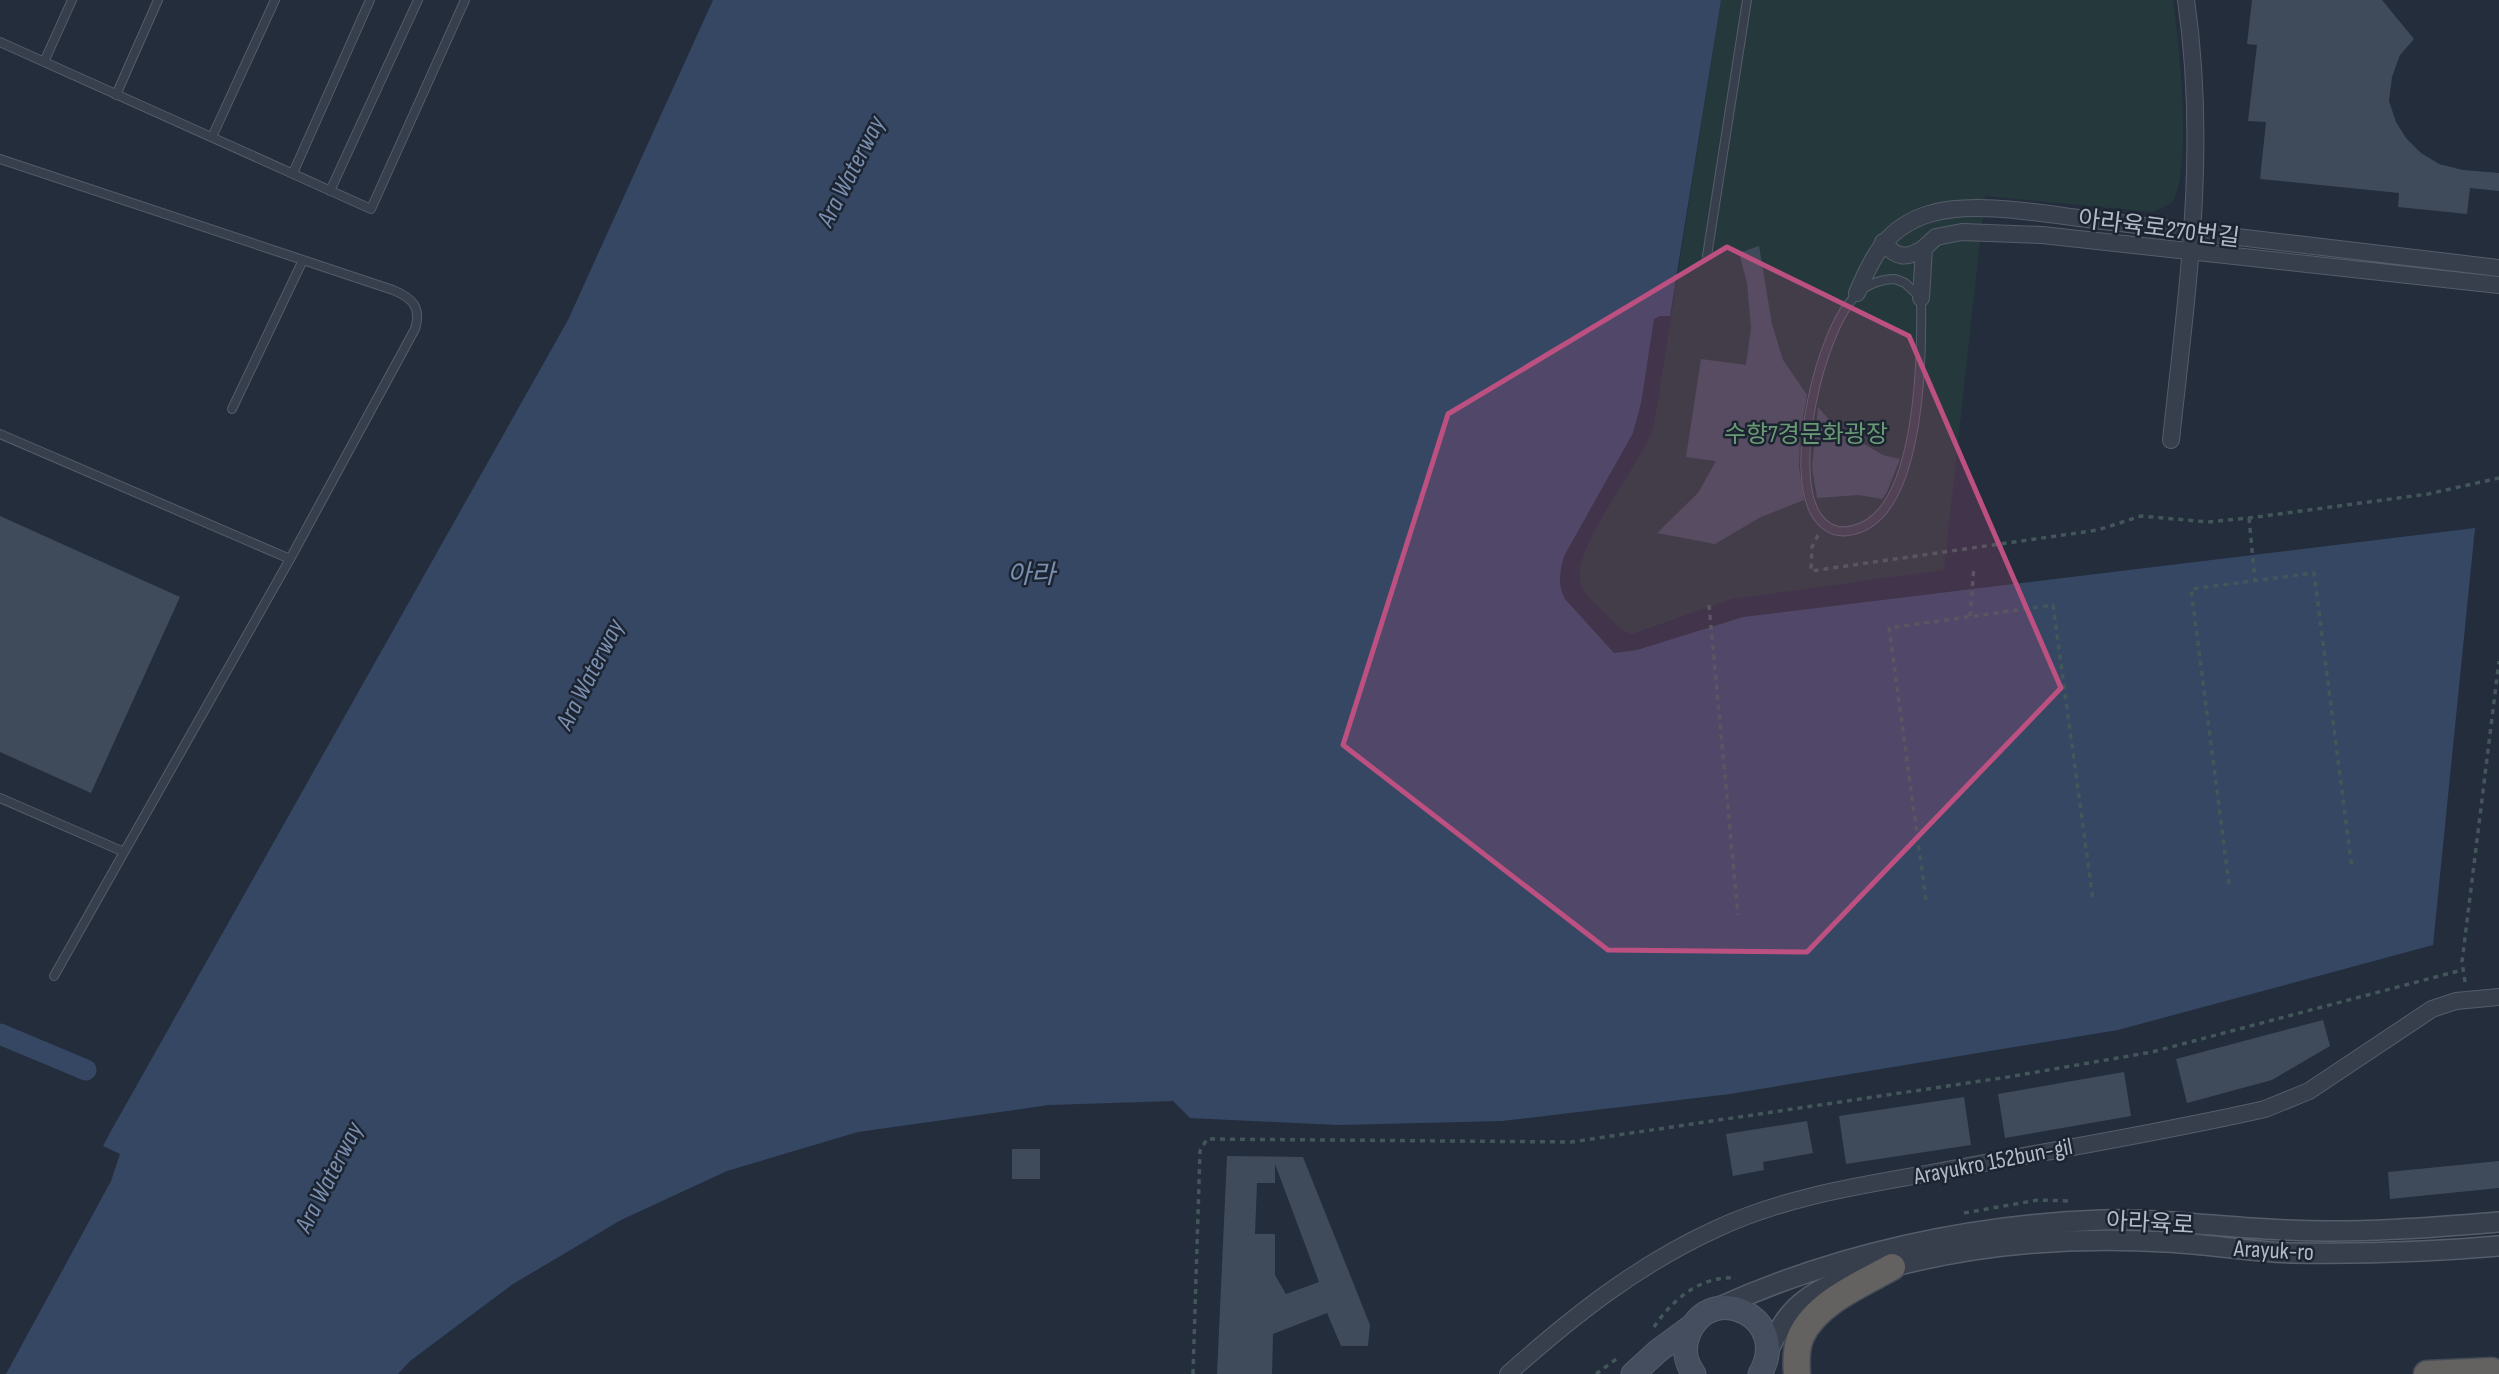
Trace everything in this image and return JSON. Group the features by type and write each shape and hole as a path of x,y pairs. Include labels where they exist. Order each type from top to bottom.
{"highway":[{"path":"1797,1374 1801,1336 1813,1317 1852,1289 1892,1266"},
{"path":"2427,1374 2490,1371"}],"main road":[{"path":"1633,1374 1702,1316 1714,1309 1729,1307 1743,1310 1762,1326 1767,1338 1765,1365"},
{"path":"1692,1326 1686,1339 1685,1354 1694,1374"}],"street":[{"path":"2171,440 2193,232 2197,119 2186,0"},
{"path":"1961,208 1959,215 1962,232"},
{"name":"아라육로270번길","path":"1857,293 1872,257 1883,242 1897,230 1926,215 1961,208 2499,268"},
{"name":"아라육로270번길","path":"1883,242 1895,255 1902,257 1924,248 1936,237 1962,232 2042,235 2499,285"},
{"path":"1920,298 1924,248"},
{"name":"Arayukro 152bun-gil","path":"1508,1374 1565,1323 1630,1276 1687,1242 1738,1219 1782,1204 1835,1191 2265,1108 2309,1091 2432,1009 2472,999 2499,998"},
{"name":"아라육로","path":"1714,1309 1763,1287 1806,1272 1914,1244 1959,1235 2062,1223 2131,1220 2313,1231 2499,1222"},
{"name":"Arayuk-ro","path":"1765,1365 1781,1325 1793,1309 1824,1287 1892,1266 1951,1254 2089,1241 2168,1242 2291,1253 2499,1246"}],"lane":[{"path":"44,62 72,0"},
{"path":"116,95 158,0"},
{"path":"212,137 275,0"},
{"path":"293,173 370,0"},
{"path":"330,191 418,0"},
{"path":"0,42 371,209 465,0"},
{"path":"1707,256 1748,0"},
{"path":"0,159 405,295 414,301 418,309 418,320 290,559 54,976"},
{"path":"232,409 303,260"},
{"path":"1895,279 1920,298 1922,341 1918,403 1906,458 1896,488 1883,511 1865,526 1836,531 1825,525 1813,508 1808,495 1805,463 1812,399 1823,357 1846,307 1857,293 1880,280 1895,279"},
{"path":"0,434 290,559"},
{"path":"0,798 124,852"}],"path":[{"path":"1825,525 1812,547 1811,571 2098,530 2141,516 2208,522 2249,518 2428,494 2499,478"},
{"path":"2249,518 2255,581"},
{"path":"1970,616 1974,566"},
{"path":"2229,884 2191,589 2314,573 2352,869"},
{"path":"1926,900 1889,628 2053,605 2093,900"},
{"path":"1709,606 1738,915"},
{"path":"2472,999 2462,970 2499,662"},
{"path":"1193,1374 1200,1152 1207,1139 1571,1142 2008,1077 2152,1052 2462,970"}],"highlighted area":[{"path":"1727,247 1909,336 2061,688 1807,952 1608,950 1343,745 1448,414"}],"green space":[{"name":"수향7경문화광장","path":"1721,0 2173,0 2183,104 2182,163 2172,203 2153,212 1985,196 1944,570 1732,599 1632,634 1616,624 1586,593 1580,581 1581,565 1597,526 1647,442 1654,425"}],"water":[{"name":"아라","path":"713,0 1721,0 1670,316 1654,319 1641,403 1633,433 1564,556 1560,583 1565,599 1614,653 1637,650 1743,617 2475,528 2433,945 2118,1030 1730,1094 1502,1121 1338,1125 1190,1118 1173,1101 1049,1105 858,1132 727,1171 621,1220 513,1284 410,1361 398,1374 6,1374 111,1181 120,1154 103,1146 568,320"}],"building":[{"path":"2252,0 2382,0 2414,39 2400,55 2392,77 2389,101 2396,122 2406,138 2421,153 2439,164 2463,170 2499,173 2499,191 2470,188 2467,214 2398,207 2399,193 2260,179 2266,122 2248,121 2257,45 2247,44"},
{"path":"1759,246 1772,324 1783,360 1807,395 1800,435 1799,467 1804,500 1761,517 1715,544 1657,533 1698,493 1716,461 1686,457 1701,359 1746,365 1751,328 1747,283 1739,253"},
{"path":"1818,407 1832,423 1854,438 1883,455 1900,459 1882,499 1859,495 1817,498 1812,467"},
{"path":"0,516 180,597 91,793 0,752"},
{"path":"2323,1020 2330,1046 2272,1080 2187,1103 2176,1059"},
{"path":"2124,1072 2131,1116 2005,1138 1998,1094"},
{"path":"1964,1097 1971,1145 1846,1164 1839,1116"},
{"path":"1807,1121 1813,1153 1763,1162 1764,1170 1733,1176 1726,1134"},
{"path":"1012,1149 1040,1149 1040,1179 1012,1179"},
{"path":"1227,1156 1303,1157 1370,1325 1368,1346 1341,1346 1327,1313 1273,1334 1272,1374 1217,1374","holes":["1275,1164 1319,1282 1286,1294 1275,1275 1275,1234 1255,1234 1257,1183 1275,1183"]},
{"path":"2499,1161 2499,1188 2390,1199 2388,1172"}],"waterway":[{"path":"0,1034 86,1070"}],"water label":[{"name":"Ara Waterway","path":"850,171"},
{"name":"Ara Waterway","path":"589,674"},
{"name":"Ara Waterway","path":"328,1177"}]}
